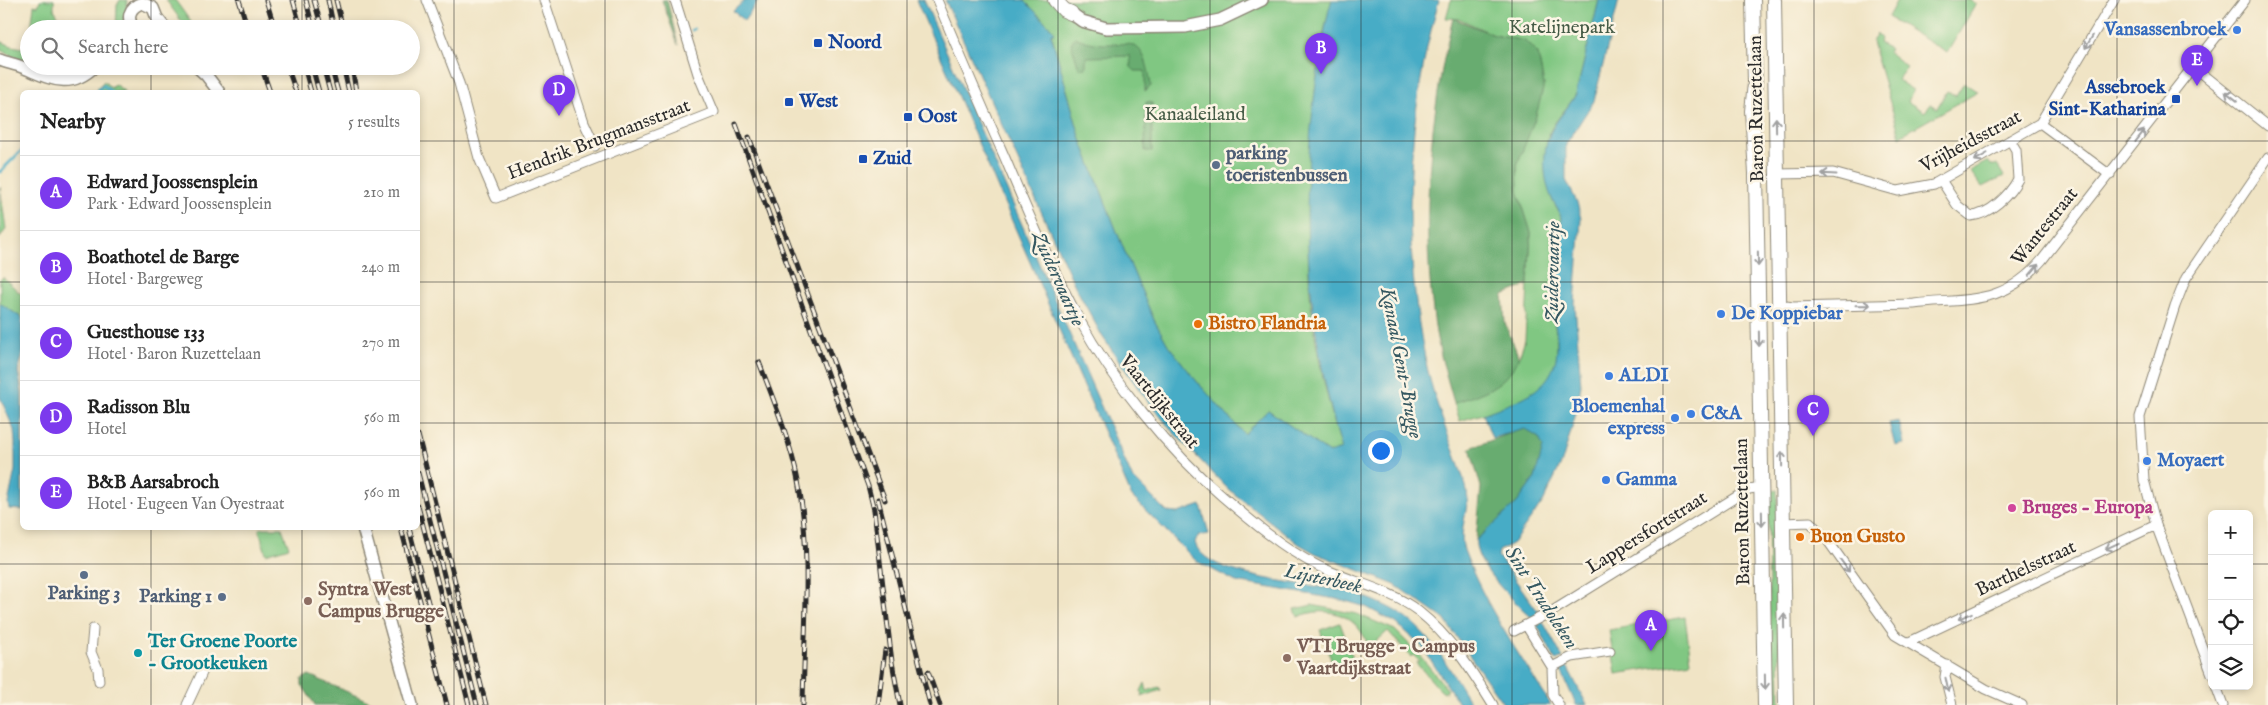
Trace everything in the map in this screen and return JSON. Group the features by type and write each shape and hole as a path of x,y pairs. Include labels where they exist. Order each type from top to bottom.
{"main road":[{"path":"1055,0 1064,10 1071,13"},
{"path":"1064,0 1071,13"},
{"name":"Baron Ruzettelaan","path":"1754,0 1755,83 1761,111 1762,145 1756,168 1756,184 1765,705"},
{"name":"Baron Ruzettelaan","path":"1774,0 1777,216 1780,242 1779,303 1786,705"},
{"path":"1756,184 1762,175 1777,174"},
{"path":"1758,290 1766,298 1779,303"}],"street":[{"name":"Hendrik Brugmansstraat","path":"427,0 458,83 479,158 496,198 714,112 698,74 675,0"},
{"path":"544,0 584,122 595,146"},
{"name":"Vaartdijkstraat","path":"937,0 1029,214 1065,291 1092,342 1133,398 1191,468 1222,496 1294,552 1316,565 1390,594 1416,610 1436,626 1450,641 1493,705"},
{"path":"1071,13 1082,21 1106,28 1184,27 1220,20 1262,0"},
{"name":"Vrijheidsstraat","path":"1777,174 1833,173 1898,192 1934,184 2040,123 2114,0"},
{"name":"Wantestraat","path":"1779,303 1793,307 1914,304 1933,301 1972,300 2011,289 2028,276 2110,175 2194,67 2202,53 2245,0"},
{"path":"131,20 129,16 136,5 142,4 153,8 154,20"},
{"path":"0,54 5,61 20,66"},
{"path":"2194,67 2268,126"},
{"path":"44,75 60,81 78,79 83,75"},
{"path":"206,75 217,90"},
{"path":"211,75 222,90"},
{"path":"2040,123 2110,175"},
{"path":"1941,180 1957,205 1971,216 1976,216 2003,200 2018,179 2016,150 2010,140"},
{"path":"2208,663 2156,525 2144,480 2140,418 2174,306 2186,278 2268,158"},
{"name":"Lappersfortstraat","path":"1514,631 1551,612 1749,489 1762,487"},
{"path":"1783,523 1810,522 1828,541 1895,634 1986,689 2022,705"},
{"name":"Barthelsstraat","path":"1909,642 2156,525"},
{"path":"364,530 412,705"},
{"path":"1533,621 1558,664 1553,695 1560,705"},
{"path":"93,629 91,652 98,669 99,681"},
{"path":"1558,664 1572,657 1610,651"},
{"path":"187,705 207,662"},
{"path":"1947,664 1945,677 1952,705"},
{"path":"2217,690 2223,705"}],"green space":[{"path":"40,0 54,0 54,9 58,16 54,20 32,20 34,5 38,6"},
{"path":"120,0 127,0 124,20 116,20 117,5"},
{"path":"166,0 175,0 189,20 180,20"},
{"path":"662,0 667,0 678,45"},
{"name":"Kanaaleiland","path":"1024,0 1332,0 1326,22 1315,87 1308,262 1316,341 1330,406 1342,449 1329,453 1268,410 1244,434 1198,383 1168,345 1154,320 1124,250 1080,137 1051,33 1055,32"},
{"name":"Katelijnepark","path":"1451,0 1599,0 1576,94 1551,129 1547,142 1547,162 1551,193 1560,216 1562,229 1561,249 1553,298 1557,355 1553,370 1545,382 1519,400 1504,407 1460,421 1454,403 1489,387 1508,373 1521,352 1525,339 1531,233 1518,191 1517,165 1544,85 1538,54 1525,41 1494,35 1460,19 1446,18"},
{"path":"1897,0 1969,0 1976,4 1947,53 1888,17"},
{"path":"1453,18 1494,35 1525,41 1538,54 1544,85 1536,116 1517,165 1518,191 1531,233 1528,285 1503,295 1505,323 1519,358 1506,376 1492,388 1454,403 1436,333 1428,254 1429,175 1432,135 1444,57"},
{"path":"1877,33 1881,39 1879,43 1890,49 1888,52 1907,67 1897,80 1913,90 1908,102 1925,112 1930,104 1937,108 1947,91 1956,96 1964,83 1978,92 1900,136 1872,42"},
{"path":"1075,37 1091,42 1135,46 1142,53 1147,65 1151,86 1145,91 1145,71 1135,71 1131,67 1130,56 1086,57 1086,68 1079,68 1071,43"},
{"path":"0,41 20,47 20,60 0,50"},
{"path":"104,81 111,88 115,84 122,90 100,90 97,88"},
{"path":"1146,102 1152,103 1152,151 1145,151"},
{"path":"1988,161 1991,165 1997,165 2004,176 1982,187 1970,171"},
{"path":"0,187 6,229 0,238"},
{"path":"3,277 20,293 20,317 0,303 0,280"},
{"path":"1525,428 1539,438 1544,447 1535,478 1517,503 1476,540 1481,487 1470,448"},
{"path":"1768,490 1777,490 1780,705 1770,705"},
{"path":"259,530 283,530 289,547 266,554"},
{"path":"1312,605 1357,614 1395,630 1417,652 1448,690 1444,693 1440,690 1416,663 1419,661 1413,655 1411,657 1388,631 1369,648 1358,627 1341,615 1331,612 1320,612 1298,617 1295,609"},
{"path":"1685,617 1691,662 1616,674 1609,630"},
{"path":"1340,623 1356,666 1336,673 1320,630"},
{"path":"309,675 373,703 394,705 315,705 302,685 302,679"},
{"path":"1145,683 1147,691 1159,687 1161,690 1142,697 1141,691"}],"water":[{"path":"745,0 759,0 744,21 733,11"},
{"path":"916,0 924,0 1132,477 1167,512 1178,513 1201,505 1209,534 1198,536 1195,542 1203,554 1218,564 1263,578 1349,592 1377,602 1402,615 1424,634 1433,645 1450,668 1472,705 1460,705 1421,645 1396,623 1366,607 1342,600 1236,582 1196,561 1132,497"},
{"name":"Kanaal Gent-Brugge","path":"945,0 1024,0 1055,32 1051,34 1080,137 1124,250 1154,320 1168,345 1198,383 1244,434 1268,410 1329,453 1342,449 1317,339 1310,284 1307,230 1312,120 1329,9 1332,0 1439,0 1419,90 1413,136 1410,183 1413,276 1419,322 1431,382 1466,486 1467,501 1462,535 1464,550 1492,610 1551,705 1504,705 1444,619 1395,585 1315,553 1299,544 1228,489 1172,431 1140,391 1102,336 1075,286"},
{"path":"1599,0 1619,0 1594,101 1566,144 1566,180 1577,202 1581,219 1575,304 1581,385 1577,410 1562,462 1543,502 1513,543 1499,551 1498,556 1540,614 1532,618 1496,582 1488,571 1477,550 1476,540 1517,503 1535,478 1543,447 1539,438 1525,429 1492,438 1483,414 1524,397 1535,390 1552,371 1556,357 1557,340 1553,301 1562,228 1560,213 1547,185 1545,153 1553,127 1576,94"},
{"path":"0,303 20,317 20,364 18,371 20,382 20,510 9,509 8,503 15,470 14,430 0,397"},
{"path":"1899,421 1904,444 1895,446 1889,423"},
{"path":"1542,620 1563,658 1556,661 1536,623"},
{"path":"1566,665 1587,705 1576,705 1560,668"}],"waterway":[{"path":"98,90 103,85 109,90"},
{"path":"0,172 20,152"}],"railway":[{"path":"239,0 245,20"},
{"path":"266,0 272,20"},
{"path":"293,0 299,20"},
{"path":"306,0 311,20"},
{"path":"314,0 320,20"},
{"path":"328,0 332,20"},
{"path":"336,0 341,20"},
{"path":"264,75 269,90"},
{"path":"290,75 295,90"},
{"path":"306,75 310,90"},
{"path":"314,75 318,90"},
{"path":"325,75 329,90"},
{"path":"333,75 337,90"},
{"path":"345,75 349,90"},
{"path":"353,75 356,90"},
{"path":"736,124 868,486 874,510 892,662 900,705"},
{"path":"749,137 885,500"},
{"path":"759,362 791,451 802,509 806,564 803,705"},
{"path":"420,443 486,705"},
{"path":"420,481 477,705"},
{"path":"878,499 930,705"},
{"path":"420,514 469,705"},
{"path":"402,530 447,705"},
{"path":"410,530 430,610"},
{"path":"878,705 885,650"},
{"path":"928,672 940,705"}],"place":[{"name":"Vansassenbroek","path":"2237,30"},
{"name":"Noord","path":"818,43"},
{"name":"Boathotel de Barge","path":"1321,74"},
{"name":"B&B Aarsabroch","path":"2197,86"},
{"name":"Assebroek Sint-Katharina","path":"2176,99"},
{"name":"West","path":"789,102"},
{"name":"Radisson Blu","path":"559,116"},
{"name":"Oost","path":"908,117"},
{"name":"Zuid","path":"863,159"},
{"name":"parking toeristenbussen","path":"1216,165"},
{"name":"De Koppiebar","path":"1721,314"},
{"name":"Bistro Flandria","path":"1198,324"},
{"name":"ALDI","path":"1609,376"},
{"name":"C&A","path":"1691,414"},
{"name":"Bloemenhal express","path":"1675,418"},
{"name":"Guesthouse 133","path":"1813,436"},
{"name":"Moyaert","path":"2147,461"},
{"name":"Gamma","path":"1606,480"},
{"name":"Bruges - Europa","path":"2012,508"},
{"name":"Buon Gusto","path":"1800,537"},
{"name":"Parking 3","path":"84,575"},
{"name":"Parking 1","path":"222,597"},
{"name":"Syntra West Campus Brugge","path":"308,601"},
{"name":"Edward Joossensplein","path":"1651,651"},
{"name":"Ter Groene Poorte - Grootkeuken","path":"138,653"},
{"name":"VTI Brugge - Campus Vaartdijkstraat","path":"1287,658"}],"water label":[{"name":"Zuidervaartje","path":"1553,272"},
{"name":"Zuidervaartje","path":"1058,279"},
{"name":"Lijsterbeek","path":"1323,579"},
{"name":"Sint Trudoleken","path":"1541,598"}]}
